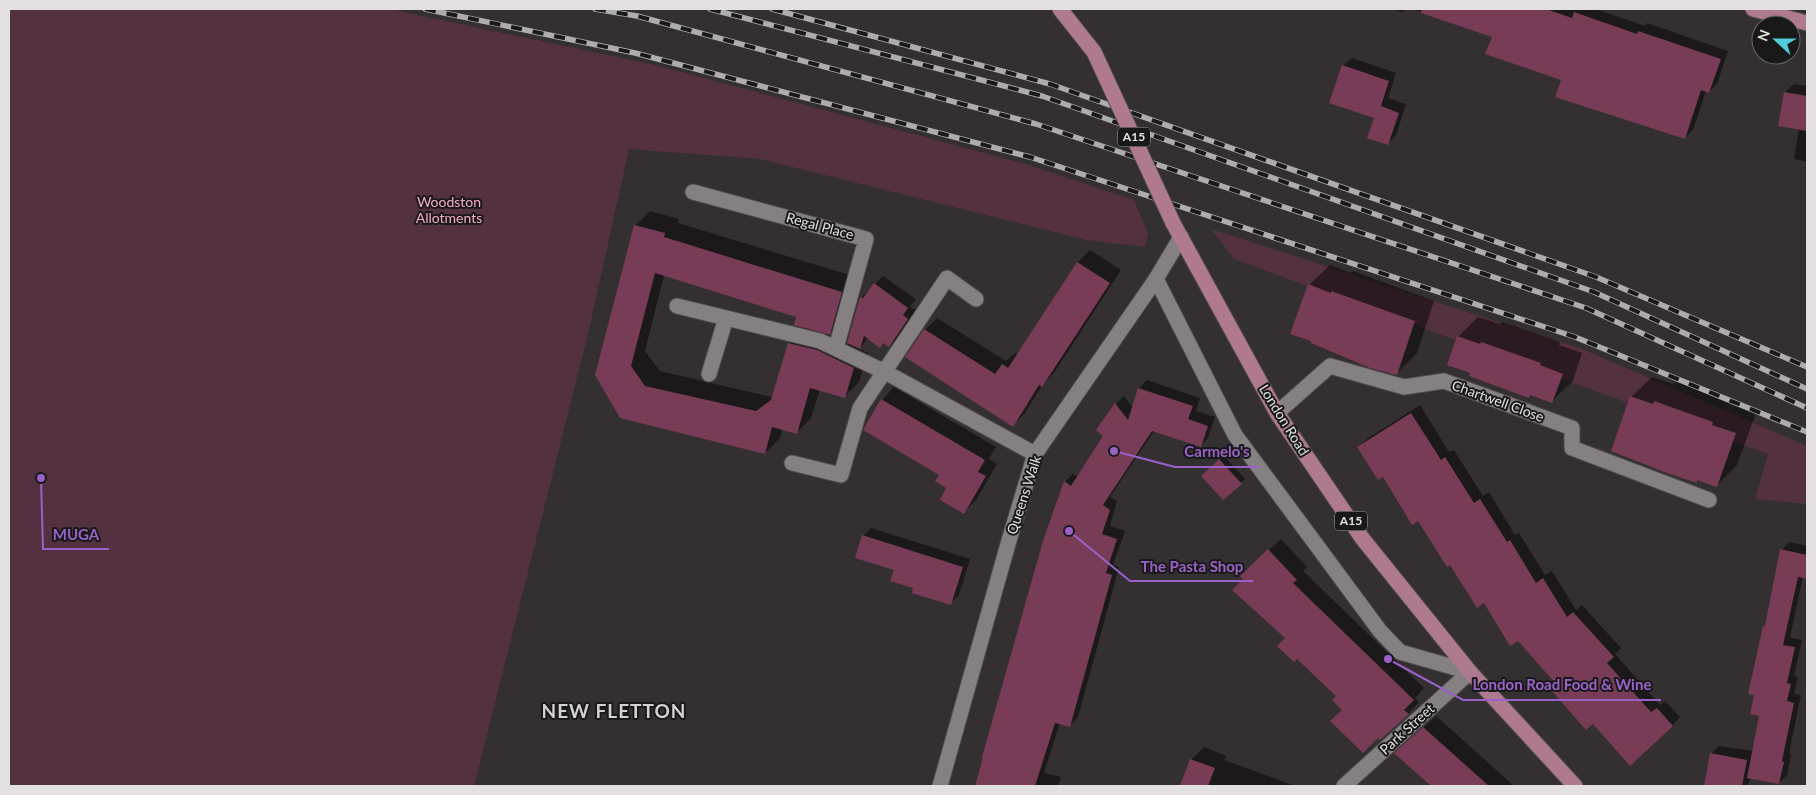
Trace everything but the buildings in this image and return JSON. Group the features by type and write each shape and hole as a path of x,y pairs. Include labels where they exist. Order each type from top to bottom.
{"main road":[{"name":"London Road","path":"1060,9 1094,52 1180,237 1277,413 1362,538 1470,672 1576,786"},
{"path":"1753,9 1807,23"}],"street":[{"name":"Regal Place","path":"693,192 866,238 836,348"},
{"name":"Queens Walk","path":"940,786 1035,454 1156,279 1180,237"},
{"path":"792,463 841,475 860,408 947,278 976,299"},
{"path":"1156,279 1236,435 1380,631 1400,652 1470,672"},
{"path":"677,306 820,341 885,372 1035,454"},
{"path":"710,374 726,318"},
{"name":"Chartwell Close","path":"1277,413 1330,366 1404,387 1444,381 1572,428 1572,448 1709,500"},
{"name":"Park Street","path":"1344,786 1470,672"}],"green space":[{"name":"Woodston Allotments","path":"9,9 389,9 655,65 1022,163 1134,200 1148,233 1145,247 1086,240 760,159 629,149 588,334 474,786 9,786"},
{"path":"1211,229 1582,349 1807,446 1807,504 1755,499 1768,454 1234,259"}],"railway":[{"path":"425,9 635,53 1030,157 1575,337 1807,432"},
{"path":"595,9 637,16 1036,124 1586,308 1807,408"},
{"path":"710,9 1042,96 1594,292 1807,389"},
{"path":"772,9 1050,84 1596,277 1807,367"}],"place":[{"name":"Carmelo's","path":"1114,451"},
{"name":"MUGA","path":"41,478"},
{"name":"The Pasta Shop","path":"1069,531"},
{"name":"London Road Food & Wine","path":"1388,659"}],"district":[{"name":"NEW FLETTON","path":"614,711"}]}
